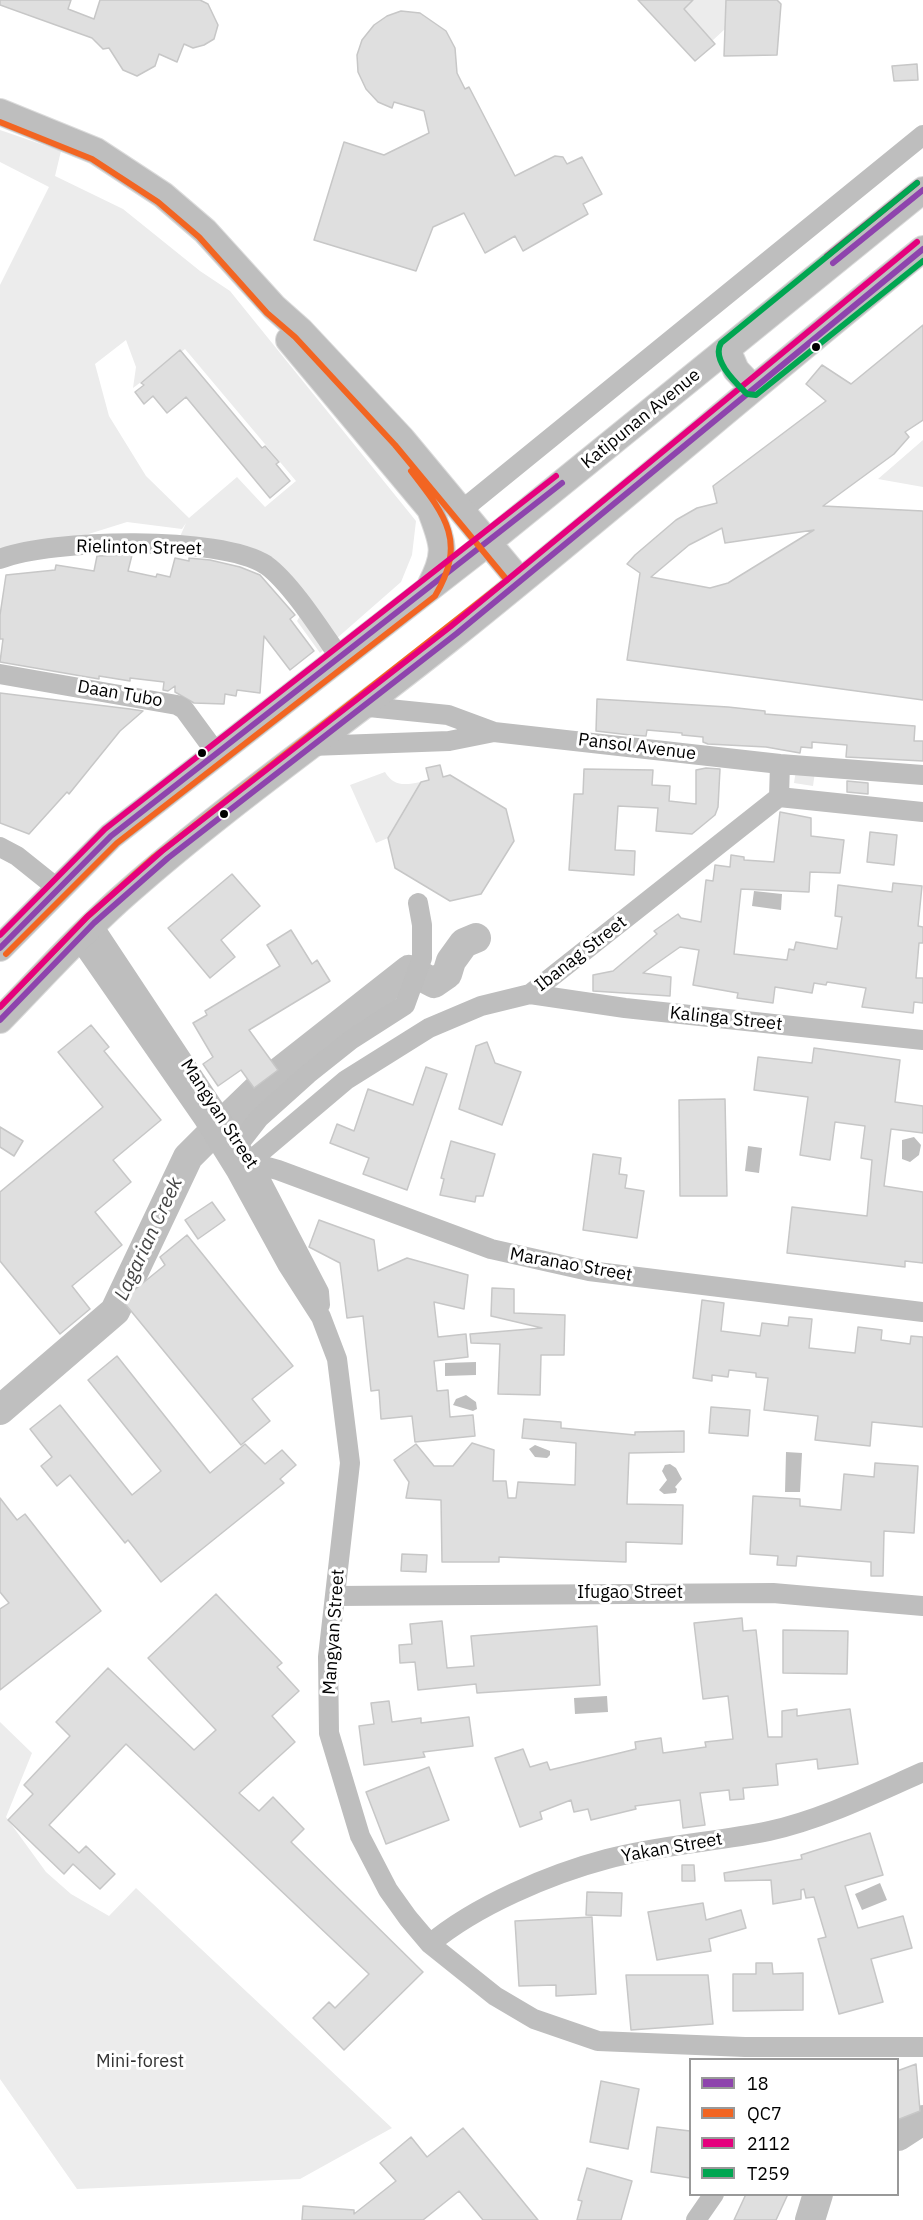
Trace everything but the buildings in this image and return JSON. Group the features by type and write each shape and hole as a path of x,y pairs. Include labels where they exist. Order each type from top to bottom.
{"main road":[{"path":"0,112 96,151 147,183 205,231 274,307 302,331 402,439 462,510 482,547 498,567 499,576 493,585 254,770 237,786 214,821"},
{"name":"Katipunan Avenue","path":"0,948 111,836 428,590 923,190"},
{"path":"0,1020 85,931 152,871 359,706 454,635 923,249"},
{"path":"274,307 289,342 430,509 441,539 442,562 428,590"},
{"path":"727,349 736,370 753,387"},
{"path":"462,510 494,513 526,512"},
{"path":"482,547 520,581"}],"street":[{"path":"462,510 923,135"},
{"name":"Rielinton Street","path":"0,559 50,548 138,544 192,546 249,558 266,566 282,580 340,658"},
{"name":"Daan Tubo","path":"0,674 177,705 184,709 217,754"},
{"name":"Pansol Avenue","path":"359,706 464,718 494,732"},
{"name":"Pansol Avenue","path":"311,746 449,741 494,732 780,764 923,775"},
{"path":"780,764 779,797 923,812"},
{"name":"Ibanag Street","path":"243,1166 346,1080 429,1028 481,1006 530,994 779,797"},
{"path":"0,847 17,856 57,888"},
{"path":"238,1145 259,1118 308,1074 352,1040 405,1005 422,958 422,925 418,903"},
{"name":"Mangyan Street","path":"85,931 189,1066 238,1145 243,1166 287,1264 321,1317 337,1359 350,1463 328,1657 329,1733 360,1836 388,1890 430,1944 495,1996 534,2019 598,2041 745,2053 923,2047"},
{"name":"Mangyan Street","path":"85,931 203,1118 243,1166"},
{"name":"Kalinga Street","path":"530,994 625,1008 923,1040"},
{"name":"Maranao Street","path":"243,1166 278,1170 491,1250 567,1267 923,1312"},
{"name":"Ifugao Street","path":"336,1596 773,1593 923,1606"},
{"name":"Yakan Street","path":"430,1944 445,1931 526,1888 607,1859 771,1830 820,1816 923,1772"},
{"path":"696,2220 713,2196"}],"green space":[{"path":"693,0 726,0 725,29 712,41 684,9"},
{"path":"0,130 61,151 55,176 123,209 200,271 230,291 416,521 412,555 401,582 320,653 297,621 307,604 267,556 178,541 186,523 182,529 127,522 79,537 0,552 0,285 49,187 0,162","holes":["126,340 136,367 133,388 185,349 296,481 265,507 237,477 189,518 146,476 109,416 95,364"]},
{"path":"923,440 923,487 878,479"},
{"path":"796,770 815,772 813,786 794,783"},
{"path":"385,772 396,783 421,782 388,838 376,843 350,785"},
{"name":"Mini-forest","path":"0,1722 32,1753 6,1817 46,1872 71,1894 109,1916 136,1888 392,2128 300,2179 77,2189 0,2079"}],"shaded area":[{"path":"754,891 782,894 781,910 752,906"},
{"path":"914,1137 921,1145 919,1155 910,1162 902,1159 902,1140"},
{"path":"748,1146 762,1148 759,1173 745,1171"},
{"path":"476,1362 476,1375 445,1376 445,1363"},
{"path":"466,1395 476,1402 477,1409 473,1411 453,1405 456,1399"},
{"path":"535,1445 550,1451 550,1455 547,1458 535,1457 529,1449"},
{"path":"786,1452 802,1453 800,1492 785,1492"},
{"path":"670,1464 676,1468 682,1479 675,1487 676,1493 664,1494 659,1490 667,1480 662,1471 665,1465"},
{"path":"607,1696 608,1712 575,1714 574,1698"},
{"path":"880,1883 887,1900 862,1910 855,1894"}],"waterway":[{"name":"Lagarian Creek","path":"231,1115 259,1088 409,970 434,983 447,974 451,961 464,943 476,938"},
{"name":"Lagarian Creek","path":"0,1410 115,1311 188,1157 211,1134"},
{"path":"899,2135 923,2120"},
{"path":"810,2220 817,2196"}],"transit line":[{"name":"QC7","path":"0,122 92,159 158,202 199,237 267,313 295,337 395,445 507,580 154,857 86,918 0,1007"},
{"name":"2112","path":"827,256 917,183"},
{"name":"T259","path":"917,183 721,343 719,357 722,364 731,378 747,394 756,395 923,261"},
{"name":"18","path":"833,263 923,190"},
{"name":"2112","path":"0,1007 88,916 162,851 450,627 917,242"},
{"name":"18","path":"0,1020 94,923 168,858 456,634 923,249"},
{"name":"QC7","path":"6,954 117,843 435,596 445,577 451,545 442,516 411,471"},
{"name":"2112","path":"0,935 105,829 556,476"},
{"name":"18","path":"0,948 111,836 562,483"}]}
